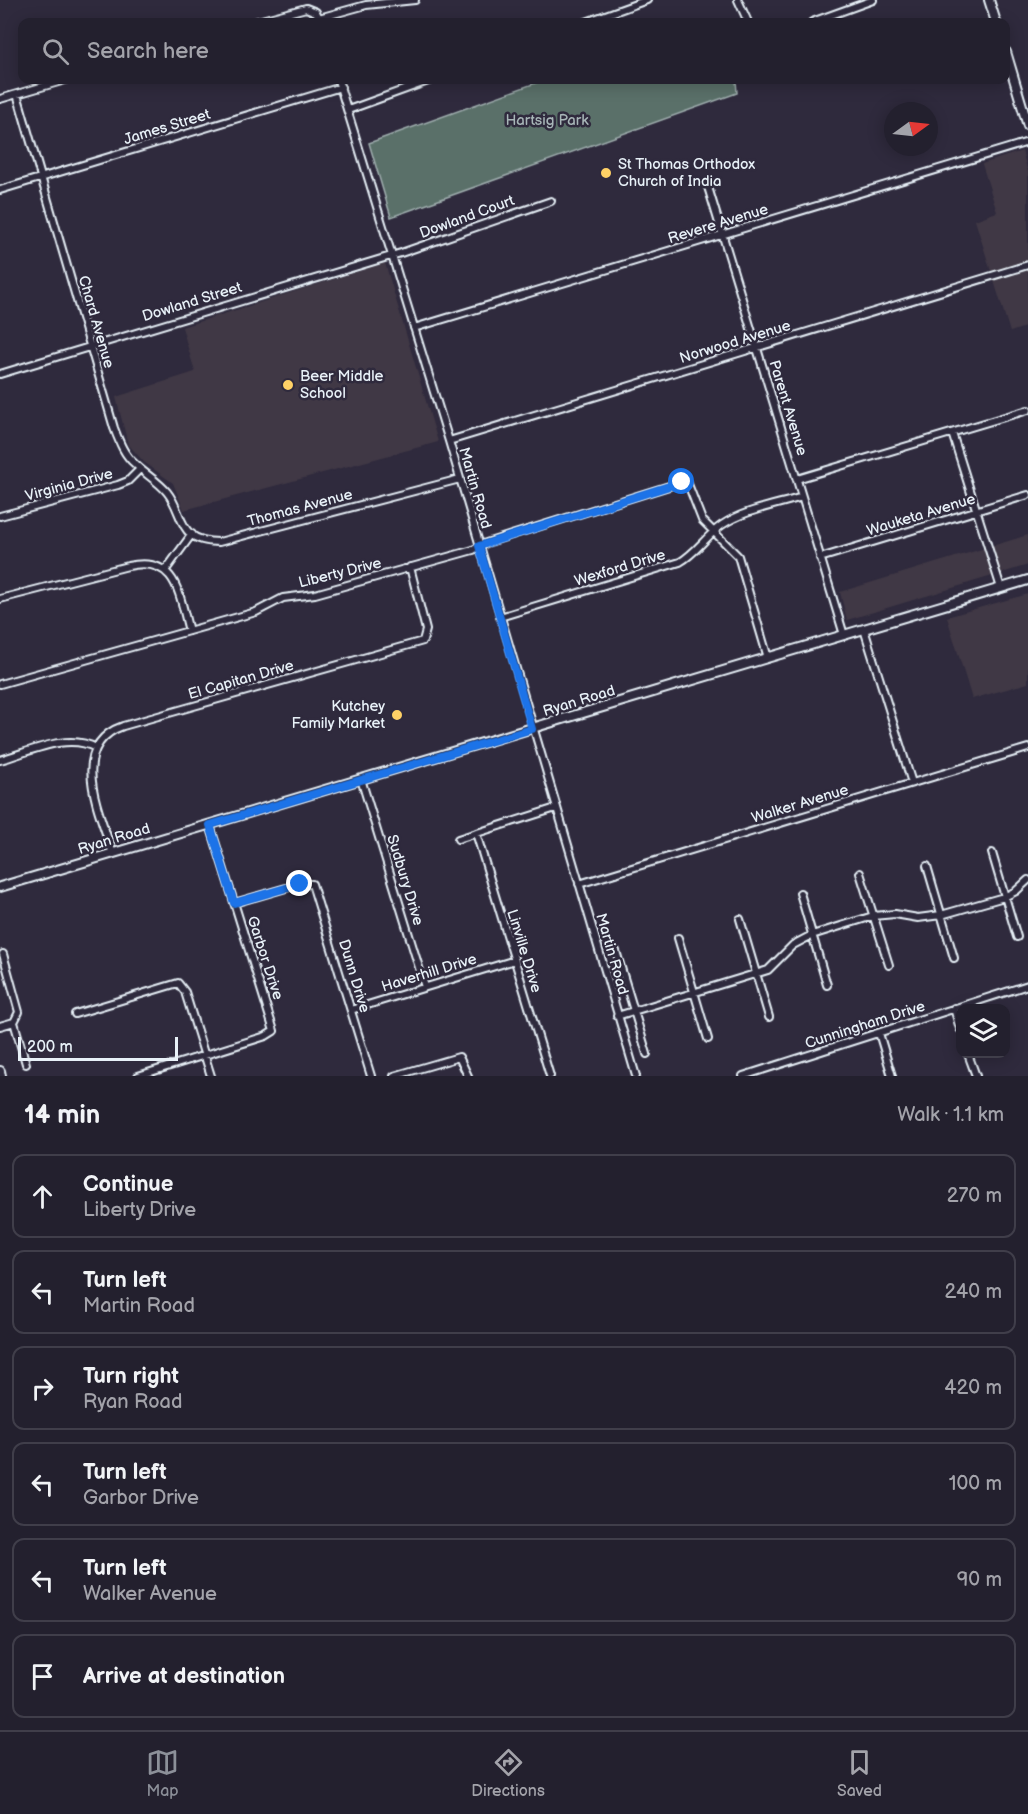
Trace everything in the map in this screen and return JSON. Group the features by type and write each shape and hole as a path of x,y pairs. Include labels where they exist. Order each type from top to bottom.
{"main road":[{"path":"989,0 995,18"},
{"path":"1010,68 1028,126"},
{"name":"Ryan Road","path":"0,887 1028,580"},
{"path":"0,1071 1,1076"}],"street":[{"path":"326,18 366,5 415,0"},
{"path":"597,18 647,0"},
{"path":"738,0 746,18"},
{"path":"823,18 873,0"},
{"path":"269,18 306,8 316,12 319,18"},
{"path":"0,99 51,84"},
{"name":"Martin Road","path":"339,84 449,441 636,1076"},
{"path":"348,110 420,84"},
{"name":"James Street","path":"0,190 340,87"},
{"name":"Chard Avenue","path":"17,94 114,428 129,458 166,492 181,524 192,534"},
{"name":"Revere Avenue","path":"414,328 1028,142"},
{"name":"Parent Avenue","path":"708,187 844,635"},
{"name":"Dowland Court","path":"392,254 550,201"},
{"name":"Dowland Street","path":"0,374 392,254"},
{"name":"Norwood Avenue","path":"449,441 1028,265"},
{"path":"797,479 1028,410"},
{"path":"952,433 1001,588"},
{"name":"Virginia Drive","path":"0,516 118,485 128,481 140,469"},
{"name":"Thomas Avenue","path":"192,534 206,541 219,542 460,479"},
{"name":"Liberty Drive","path":"0,684 256,612 283,598 315,594 410,567 686,482 699,515 714,532"},
{"name":"Wauketa Avenue","path":"820,558 1028,495"},
{"name":"Wexford Drive","path":"500,617 680,562 714,532 733,519 802,497"},
{"path":"714,532 729,545 743,568 768,658"},
{"path":"165,571 192,534"},
{"path":"0,599 137,564 147,564 165,571 178,588 189,631"},
{"name":"El Capitan Drive","path":"96,748 107,735 123,726 423,641 426,630 410,567"},
{"path":"864,629 912,783"},
{"path":"0,760 72,741 96,748 90,764 91,779 113,854"},
{"name":"Walker Avenue","path":"579,884 1028,748"},
{"name":"Sudbury Drive","path":"361,779 425,987"},
{"path":"458,839 556,808"},
{"name":"Garbor Drive","path":"205,1056 274,1031 210,825"},
{"name":"Linville Drive","path":"476,833 550,1076"},
{"path":"992,853 1017,937"},
{"path":"927,866 954,958"},
{"path":"860,873 889,965"},
{"path":"617,1016 756,975 774,966 793,945 812,935 873,916 895,914 918,918 941,915 1004,897 1016,891 1028,880"},
{"name":"Dunn Drive","path":"234,903 300,884 312,884 371,1076"},
{"path":"800,893 827,985"},
{"path":"740,919 769,1017"},
{"path":"678,938 708,1039"},
{"path":"616,951 647,1054"},
{"path":"0,1026 14,1022 20,1012 3,954"},
{"name":"Haverhill Drive","path":"351,1010 514,960"},
{"path":"75,1014 177,983 185,992 211,1076"},
{"name":"Cunningham Drive","path":"743,1076 1028,985"},
{"path":"954,1008 956,1015"},
{"path":"14,1022 26,1064"},
{"path":"879,1033 892,1076"},
{"path":"138,1076 205,1056"},
{"path":"394,1076 459,1057 468,1076"},
{"path":"970,1058 976,1076"}],"shaded area":[{"path":"1022,151 1028,172 1028,326 1010,332 975,220 997,212 982,164"},
{"name":"Beer Middle School","path":"385,263 438,442 184,510 173,483 144,462 128,444 116,397 195,372 182,327"},
{"path":"1028,535 1028,565 847,620 840,592"},
{"path":"1028,594 1028,683 972,699 947,617"}],"green space":[{"name":"Hartsig Park","path":"533,84 736,84 737,93 391,217 369,143"}],"place":[{"name":"St Thomas Orthodox Church of India","path":"606,173"},
{"name":"Beer Middle School","path":"288,385"},
{"name":"Kutchey Family Market","path":"397,715"}],"route":[{"path":"300,884 234,903 210,825 532,729 479,546 682,482"}]}
